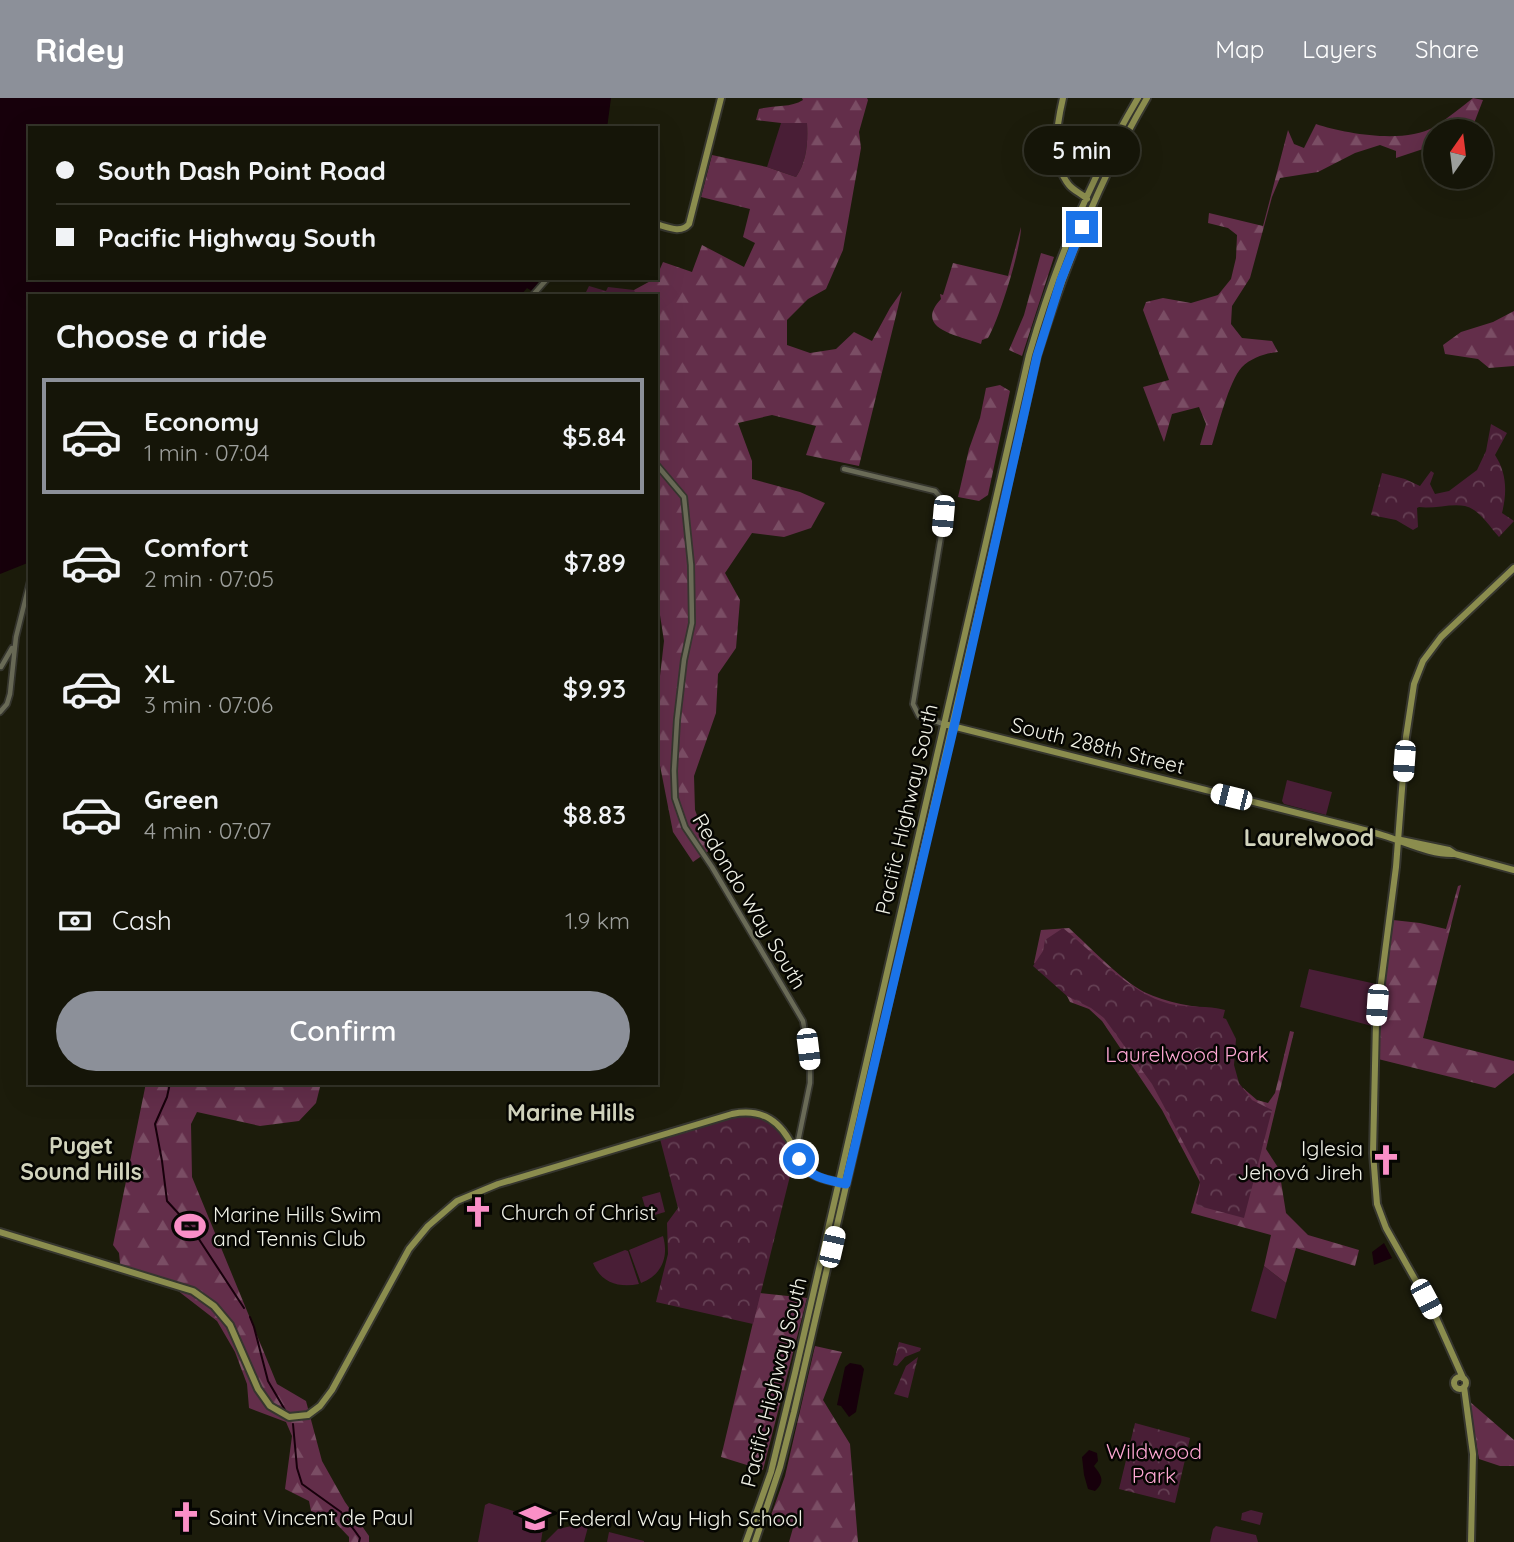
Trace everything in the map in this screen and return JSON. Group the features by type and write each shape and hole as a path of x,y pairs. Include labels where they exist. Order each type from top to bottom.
{"main road":[{"path":"658,224 679,229 689,224 721,98"},
{"path":"1061,280 1063,263 1087,203 1086,197 1069,185 1061,169 1057,134 1063,98"},
{"name":"Pacific Highway South","path":"755,1542 785,1448 819,1303 889,963 1029,355 1042,309 1086,197 1138,98"},
{"name":"Pacific Highway South","path":"746,1542 771,1472 819,1269 885,1017 954,727 1037,356 1061,280 1097,193 1147,98"},
{"path":"1037,356 1033,350 1042,309"},
{"path":"1007,446 1005,473 1009,476"},
{"path":"1471,1542 1473,1454 1460,1387 1465,1382 1459,1379 1434,1313 1386,1228 1374,1191 1376,1022 1399,840 1408,715 1416,676 1441,637 1514,568"},
{"name":"South 288th Street","path":"944,724 1399,840 1410,846 1446,855 1455,854 1514,870"},
{"path":"899,956 896,952 902,906"},
{"path":"885,1017 886,992 892,967 889,963"},
{"path":"0,1232 193,1291 214,1306 230,1325 266,1402 282,1415 302,1417 314,1412 332,1390 409,1250 428,1226 457,1201 498,1184 739,1113 756,1113 773,1119 783,1130 799,1161 811,1173 842,1184"},
{"path":"819,1269 820,1282 816,1298 819,1303"}],"street":[{"name":"Redondo Way South","path":"658,466 684,497 691,565 692,623 684,660 675,743 673,783 676,807 685,827 803,1021 810,1063 810,1083 796,1152"},
{"name":"South 288th Street","path":"844,469 934,491 941,497 942,530 914,696 914,710 923,718 944,724"},
{"path":"0,712 9,699 15,645 28,587"},
{"path":"0,667 15,645"},
{"path":"0,667 12,666"}],"green space":[{"path":"802,98 868,100 859,132 861,148 843,250 826,289 808,299 787,320 787,345 810,353 836,349 854,332 872,341 902,291 859,466 806,455 816,426 772,415 738,423 752,461 752,479 800,492 825,503 811,528 784,537 752,533 725,573 740,600 736,648 718,674 716,713 694,776 695,810 710,850 693,862 673,832 658,755 658,694 664,641 658,602 658,294 635,294 634,290 652,280 658,280 663,262 692,272 702,245 744,267 755,243 743,237 750,209 701,197 712,155 767,167 796,177 806,151 807,123 756,120 759,109 803,100"},
{"path":"1473,98 1483,100 1476,119 1446,119"},
{"path":"781,123 807,123 806,151 796,177 767,167"},
{"path":"1316,124 1375,136 1422,132 1423,149 1396,158 1396,151 1380,145 1355,153 1318,172 1280,178 1272,197 1250,278 1232,306 1231,324 1242,338 1272,341 1278,352 1254,359 1237,374 1224,404 1212,445 1200,445 1206,424 1199,407 1172,414 1164,442 1143,387 1169,380 1143,310 1146,302 1163,298 1191,303 1218,295 1231,279 1236,258 1237,235 1228,228 1208,223 1209,213 1263,226 1288,130 1294,144 1304,148"},
{"path":"1021,227 1009,284 988,338 982,340 981,344 951,334 935,324 932,317 934,309 941,299 940,294 943,295 953,263 1008,276"},
{"path":"1041,253 1054,257 1022,356 1009,350 1024,315"},
{"path":"589,286 606,291 608,287 634,290 635,294 585,294"},
{"path":"1514,311 1514,366 1489,368 1478,359 1445,354 1443,345 1461,332 1493,322"},
{"path":"1000,385 1010,391 988,495 979,501 958,497 986,388"},
{"path":"1491,424 1507,433 1495,455 1505,483 1502,513 1514,521 1499,537 1480,514 1465,506 1419,507 1418,527 1413,530 1396,520 1371,515 1382,473 1420,486 1431,471 1434,473 1430,484 1435,494 1449,491 1477,470 1486,451"},
{"path":"1287,780 1332,792 1326,815 1284,804 1282,801"},
{"path":"1461,885 1423,1038 1514,1061 1514,1073 1495,1088 1378,1059 1386,962 1393,920 1446,929 1458,886"},
{"name":"Laurelwood Park","path":"1063,928 1127,982 1155,999 1170,1004 1225,1010 1223,1018 1236,1039 1234,1065 1239,1083 1252,1100 1272,1110 1244,1218 1196,1203 1200,1185 1199,1172 1152,1084 1104,1018 1067,996 1033,966 1043,951 1045,940"},
{"name":"Laurelwood Park","path":"1069,928 1115,971 1144,992 1181,1004 1218,1009 1241,1094 1243,1088 1257,1100 1268,1103 1275,1093 1290,1031 1294,1032 1266,1149 1279,1169 1286,1213 1308,1235 1359,1250 1355,1266 1296,1248 1286,1283 1264,1266 1271,1235 1191,1213 1200,1182 1162,1110 1102,1021 1089,1009 1070,1002 1063,988 1034,963 1041,930"},
{"path":"1309,969 1376,984 1372,1026 1300,1007"},
{"path":"146,1085 320,1085 316,1103 299,1121 260,1126 197,1112 191,1124 192,1177 277,1384 306,1401 322,1461 345,1502 369,1536 369,1542 349,1542 349,1537 331,1518 311,1511 309,1501 285,1489 292,1436 286,1422 249,1408 247,1384 235,1352 217,1321 173,1287 121,1273 119,1253 113,1245"},
{"path":"739,1113 773,1119 796,1152 753,1324 656,1302 668,1254 667,1223 678,1208 659,1135"},
{"path":"660,1192 665,1212 648,1217 642,1197"},
{"path":"663,1236 665,1251 662,1264 654,1275 641,1283 629,1250"},
{"path":"628,1251 639,1284 611,1282 596,1270 593,1263"},
{"path":"1264,1266 1286,1283 1276,1319 1251,1311"},
{"path":"760,1293 807,1298 763,1470 721,1457"},
{"path":"899,1342 921,1348 920,1351 905,1357 897,1366 893,1365"},
{"path":"815,1346 842,1352 823,1400 850,1444 858,1542 789,1542 793,1528 769,1521 785,1476"},
{"path":"918,1357 908,1398 894,1394 906,1366"},
{"path":"1469,1401 1514,1440 1514,1466 1500,1466 1479,1459"},
{"name":"Wildwood Park","path":"1135,1423 1190,1438 1175,1503 1119,1489"},
{"path":"489,1503 544,1521 541,1542 478,1542 485,1505"},
{"path":"1251,1510 1263,1513 1260,1525 1241,1520 1242,1513"},
{"path":"576,1525 588,1527 584,1542 545,1542 558,1529"},
{"path":"1216,1526 1256,1535 1258,1542 1210,1542"},
{"path":"609,1532 644,1541 644,1542 607,1542"}],"shaded area":[{"path":"0,98 611,98 607,126 28,126 28,280 540,280 532,291 527,288 522,294 28,294 28,563 0,574"},
{"path":"1384,1243 1392,1258 1374,1265 1372,1252"},
{"path":"850,1363 861,1365 864,1369 856,1412 849,1417 841,1406 837,1405 845,1367"},
{"path":"1089,1450 1097,1453 1098,1461 1094,1466 1101,1478 1095,1491 1088,1489 1084,1475 1082,1457"}],"waterway":[{"path":"170,1085 155,1124 167,1201 191,1227 244,1308"},
{"path":"250,1317 268,1381 285,1410"},
{"path":"293,1424 297,1468 302,1484 341,1512 360,1538 359,1542"}],"place":[{"name":"Iglesia Jehová Jireh","path":"1386,1160"},
{"name":"Church of Christ","path":"478,1212"},
{"name":"Marine Hills Swim and Tennis Club","path":"190,1226"},
{"name":"Saint Vincent de Paul","path":"186,1517"},
{"name":"Federal Way High School","path":"535,1518"}],"district":[{"name":"Laurelwood","path":"1309,837"},
{"name":"Marine Hills","path":"571,1112"},
{"name":"Puget Sound Hills","path":"81,1158"}],"route":[{"path":"799,1159 815,1176 846,1184 956,718 1037,356 1054,300 1082,227"}]}
